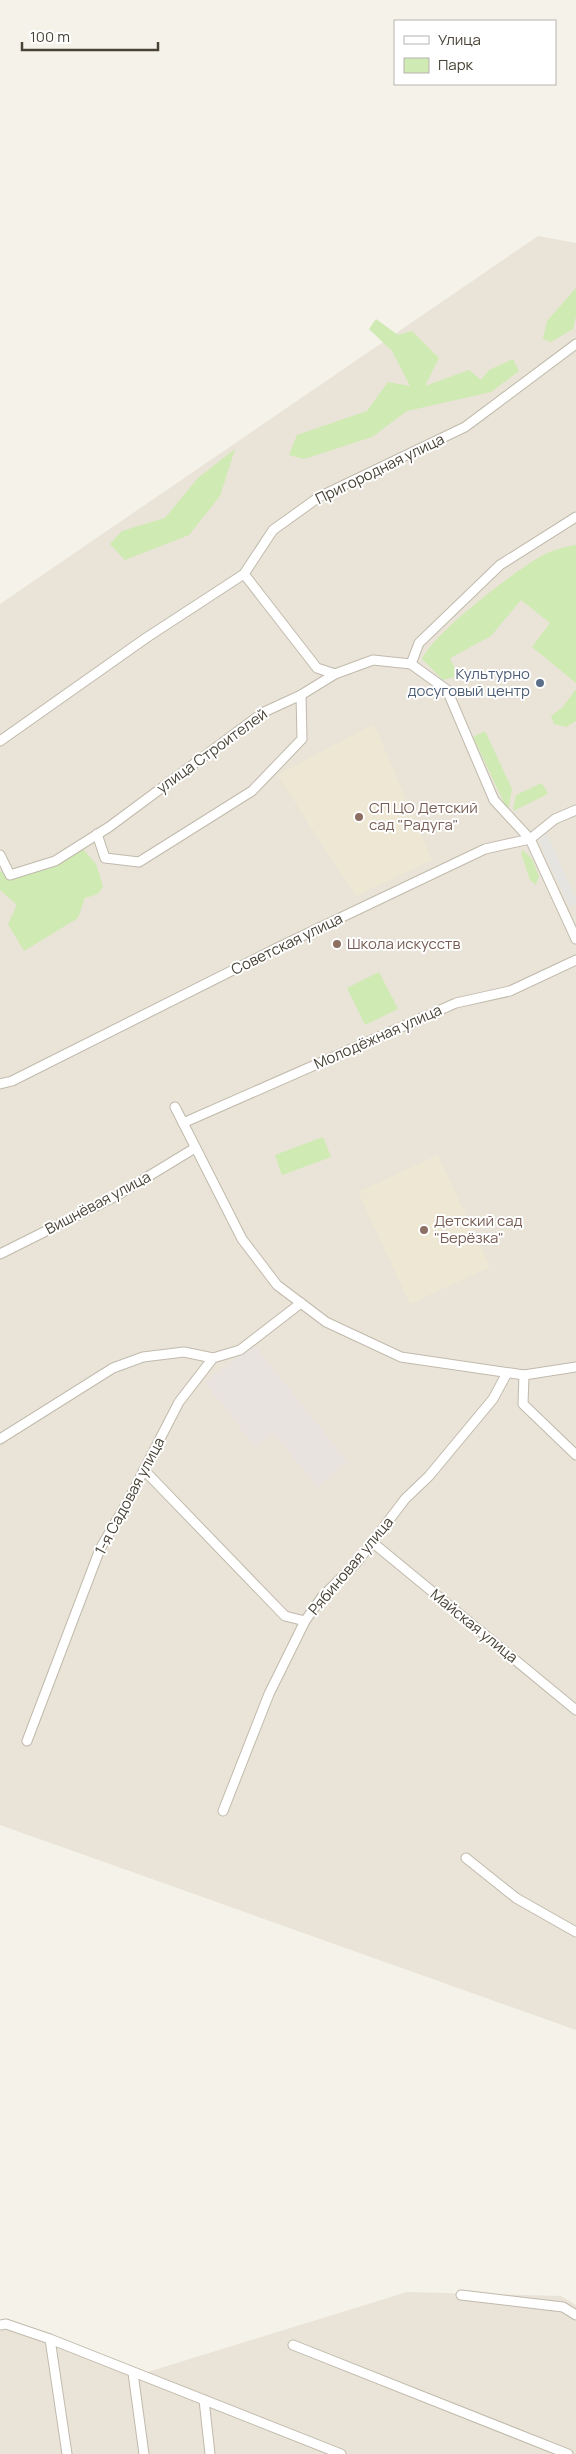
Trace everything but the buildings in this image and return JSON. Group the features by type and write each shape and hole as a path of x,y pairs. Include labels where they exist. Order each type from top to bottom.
{"street":[{"name":"Пригородная улица","path":"0,741 146,638 244,574 272,530 319,497 465,427 576,344"},
{"path":"576,517 500,565 419,643 411,664 447,690 494,800 530,839 576,940"},
{"path":"244,574 317,668 335,674"},
{"name":"улица Строителей","path":"0,855 10,875 55,861 97,834 264,712 301,695 335,674 374,660 411,664"},
{"path":"97,834 104,858 138,862 252,790 302,739 301,695"},
{"name":"Советская улица","path":"0,1084 20,1077 277,948 484,849 530,839 555,819 576,810"},
{"name":"Молодёжная улица","path":"183,1124 456,1003 510,991 576,960"},
{"path":"175,1107 242,1239 277,1285 326,1322 400,1356 524,1375 576,1367"},
{"name":"Вишнёвая улица","path":"0,1254 116,1196 195,1148"},
{"path":"0,1439 113,1368 143,1356 184,1352 213,1358 240,1350 301,1303"},
{"name":"1-я Садовая улица","path":"27,1741 100,1549 179,1402 213,1358"},
{"name":"Рябиновая улица","path":"223,1811 269,1694 305,1621 322,1597 358,1561 405,1499 429,1476 492,1399 507,1373"},
{"path":"524,1375 523,1404 576,1455"},
{"path":"144,1470 285,1616 305,1621"},
{"name":"Майская улица","path":"372,1542 576,1710"},
{"path":"466,1858 516,1898 576,1932"},
{"path":"461,2295 563,2307 576,2315"},
{"path":"0,2325 6,2324 50,2339 341,2454"},
{"path":"50,2339 67,2454"},
{"path":"293,2345 568,2454"},
{"path":"133,2373 144,2454"},
{"path":"204,2400 210,2454"}],"shaded area":[{"path":"538,236 576,243 576,2030 0,1825 0,604"},
{"name":"СП ЦО Детский сад \"Радуга\"","path":"374,724 432,860 356,896 277,775"},
{"path":"546,832 576,899 576,904 569,907 537,836"},
{"name":"Детский сад \"Берёзка\"","path":"438,1155 490,1267 410,1304 358,1192"},
{"path":"254,1344 348,1462 317,1487 273,1433 255,1448 205,1382"},
{"path":"407,2292 561,2296 576,2305 576,2454 0,2454 0,2329 47,2335 138,2375"}],"green space":[{"path":"576,288 576,316 573,329 551,342 543,339 547,321"},
{"path":"376,319 398,335 412,331 439,358 425,386 469,370 481,380 489,370 513,359 519,371 491,392 407,411 372,437 304,459 289,455 297,435 367,411 388,382 410,386 392,351 369,329"},
{"path":"235,449 220,496 189,535 125,560 110,544 122,531 165,518 198,478"},
{"path":"576,545 576,683 532,647 550,623 521,600 491,636 450,658 458,676 443,680 422,659 442,634 508,578 546,554"},
{"path":"576,689 576,721 566,727 554,724 551,716 563,707"},
{"path":"485,731 512,789 508,811 473,737"},
{"path":"542,783 548,794 513,811 516,795"},
{"path":"82,848 96,864 103,886 98,894 85,898 78,918 24,951 8,924 17,905 0,890 0,871 8,875 52,868"},
{"path":"523,850 532,859 539,876 536,885 530,880 521,853"},
{"path":"379,972 398,1009 365,1025 347,988"},
{"path":"323,1137 331,1157 282,1175 275,1155"}],"place":[{"name":"Культурно досуговый центр","path":"540,683"},
{"name":"СП ЦО Детский сад \"Радуга\"","path":"359,817"},
{"name":"Школа искусств","path":"337,944"},
{"name":"Детский сад \"Берёзка\"","path":"424,1230"}]}
